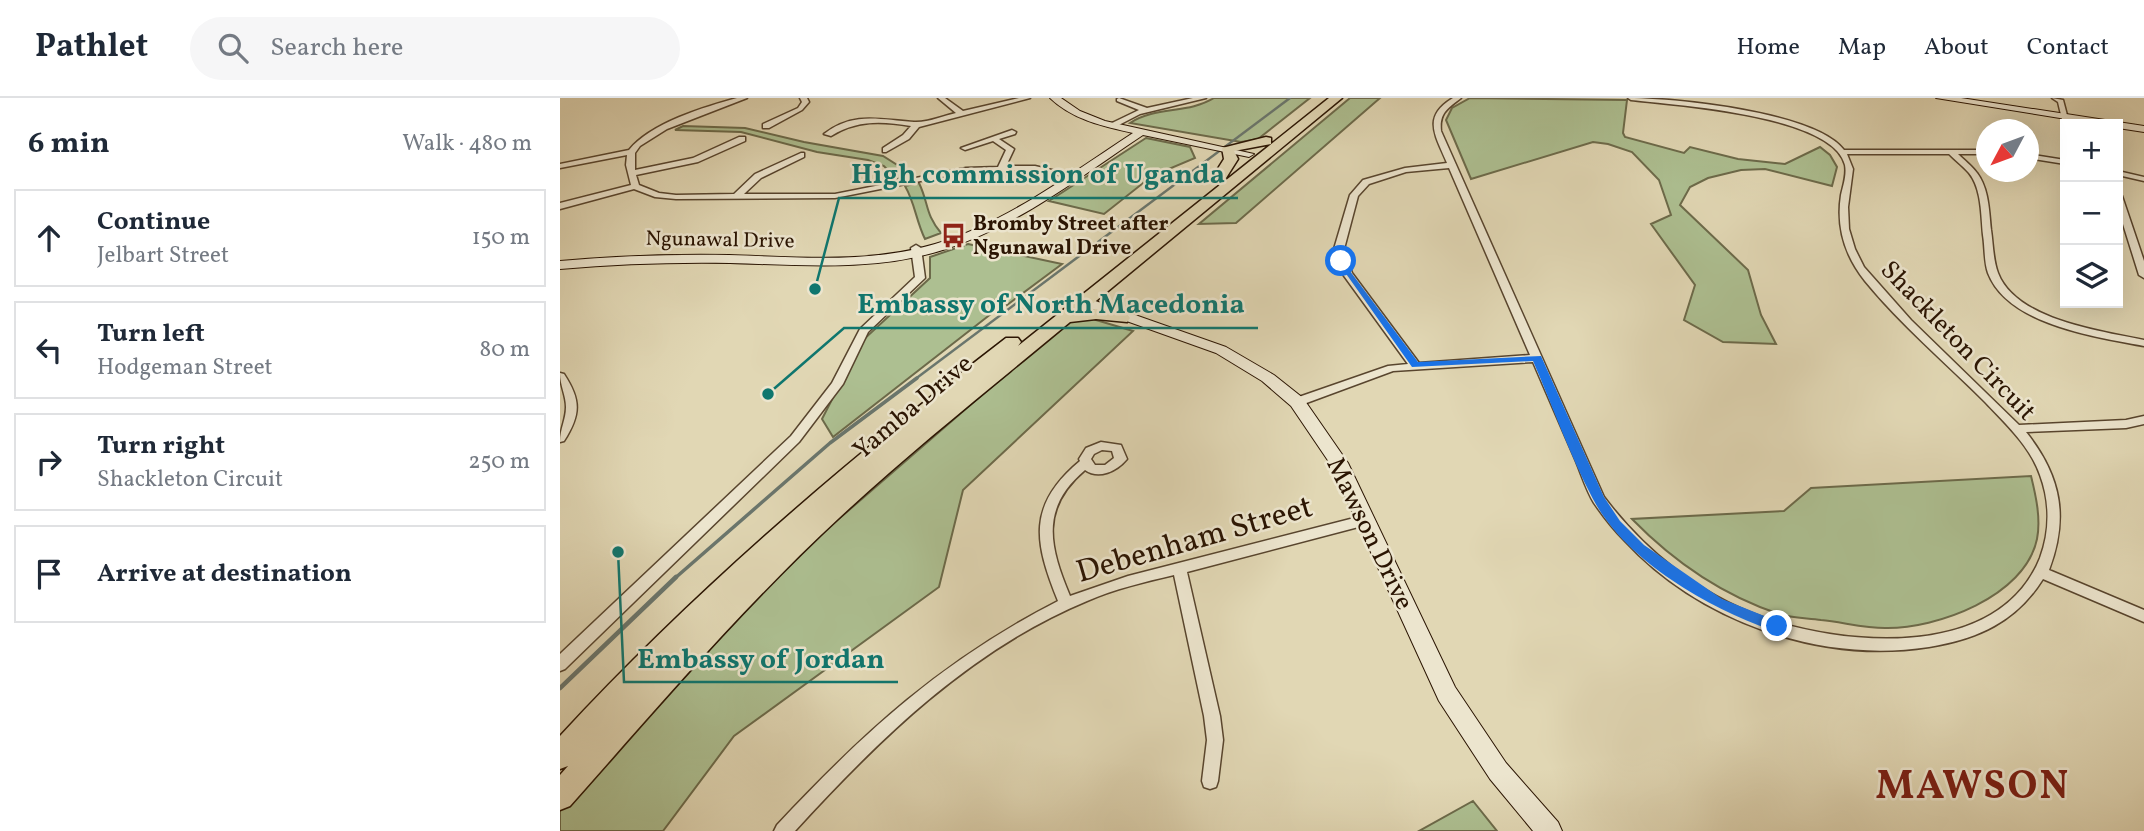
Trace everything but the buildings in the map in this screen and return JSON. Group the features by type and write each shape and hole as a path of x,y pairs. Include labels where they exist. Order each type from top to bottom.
{"main road":[{"name":"Yamba Drive","path":"560,756 687,621 818,497 933,402 1123,270 1266,141 1320,98"},
{"name":"Yamba Drive","path":"560,796 659,683 791,548 1219,178 1289,135 1336,98"},
{"path":"1219,178 1231,159 1224,148 1266,141"},
{"path":"1104,307 1104,294 1119,279 1123,270"},
{"path":"1072,305 1096,314 1121,318"}],"street":[{"path":"560,166 631,152 661,130 729,99 744,98"},
{"path":"766,125 805,106 803,98"},
{"path":"941,98 962,114"},
{"path":"828,134 843,124 868,117 916,125 1027,98"},
{"path":"1055,98 1088,118 1252,156"},
{"path":"1115,125 1146,110 1203,98"},
{"name":"Shackleton Circuit","path":"1458,98 1446,105 1435,120 1452,165 1598,499 1616,524 1640,548 1677,576 1718,603 1758,621 1802,634 1856,643 1898,645 1968,631 2001,615 2028,593 2043,573 2052,550 2056,528 2053,498 2046,472 2017,429 1888,301 1852,257 1843,217 1849,168 1843,152"},
{"path":"1632,98 1736,110 1778,120 1816,133 1843,152 1976,152"},
{"path":"1941,98 2081,119"},
{"path":"2055,98 2061,101 2060,116"},
{"path":"1119,100 1146,110"},
{"path":"868,117 874,108"},
{"path":"886,150 913,131 916,125"},
{"path":"2123,125 2144,128"},
{"name":"Ngunawal Drive","path":"560,265 665,258 824,261 880,258 916,251 950,241 1012,215 1142,131"},
{"path":"965,148 1012,132"},
{"path":"993,138 1010,149 1002,169"},
{"path":"632,173 695,160 742,139"},
{"path":"631,152 635,186"},
{"path":"1951,152 1979,183 1992,271 1996,283 2007,295 2049,319 2078,329 2144,343"},
{"path":"736,197 758,176 801,155"},
{"path":"2039,158 2060,161"},
{"path":"1415,365 1347,273 1339,249 1354,195 1366,181 1405,170 1452,165"},
{"path":"560,206 635,186 667,196 835,196 966,170 1035,168 1073,176"},
{"path":"2123,174 2144,179"},
{"path":"2123,211 2144,275"},
{"path":"560,664 794,439 837,384 864,331 920,278 916,251"},
{"name":"Mawson Drive","path":"1072,305 1104,307 1222,350 1268,378 1297,402 1339,463 1447,694 1498,771 1549,831"},
{"name":"Mawson Drive","path":"1121,318 1147,323"},
{"path":"1297,402 1376,372 1415,365 1537,358"},
{"path":"560,376 575,406 572,419 560,438"},
{"path":"2017,429 2126,424 2144,420"},
{"path":"1066,604 1050,567 1045,543 1046,517 1064,478 1085,463"},
{"name":"Debenham Street","path":"783,831 844,763 928,688 987,648 1066,604 1140,577 1366,520"},
{"path":"1179,568 1212,716 1215,740 1210,781"},
{"path":"2043,573 2144,616"},
{"name":"Mawson Drive","path":"1532,811 1555,831"}],"green space":[{"path":"1214,98 1310,98 1258,139 1241,142 1130,123 1150,114 1194,106"},
{"path":"1350,98 1380,98 1236,223 1199,224"},
{"path":"1470,98 1627,100 1623,133 1625,137 1684,153 1690,147 1738,159 1785,164 1820,147 1830,155 1837,167 1832,186 1765,169 1741,170 1708,178 1690,187 1680,205 1748,270 1761,315 1776,344 1723,342 1684,320 1695,285 1651,224 1671,215 1659,180 1632,152 1593,142 1471,179 1446,120 1452,108"},
{"path":"683,126 745,128 883,156 913,175 896,179 884,166 868,160 817,152 741,132 675,130"},
{"path":"1146,138 1190,147 1195,158 1152,176 1104,214 1049,201"},
{"path":"919,183 930,214 941,233 925,239 905,186"},
{"path":"968,244 1062,264 1007,305 1003,298 991,301 996,310 833,437 822,419 862,341 930,278 930,257"},
{"path":"1086,317 1133,331 963,490 939,587 734,736 663,831 560,831 560,805 759,588 1065,323"},
{"path":"2031,476 2038,516 2037,539 2029,560 2015,578 1976,606 1929,623 1906,627 1877,628 1795,617 1758,606 1718,587 1682,563 1632,519 1784,511 1811,488"},
{"path":"1473,801 1497,831 1419,831"}],"waterway":[{"path":"914,380 1290,98"},
{"path":"674,579 830,443 917,378"},
{"path":"560,688 676,577"}],"place":[{"name":"Bromby Street after Ngunawal Drive","path":"953,235"},
{"name":"High commission of Uganda","path":"815,289"},
{"name":"Embassy of North Macedonia","path":"768,394"},
{"name":"Embassy of Jordan","path":"618,552"}],"district":[{"name":"MAWSON","path":"1973,784"}],"route":[{"path":"1341,261 1357,288 1415,365 1537,358 1598,499 1616,524 1640,548 1718,603 1758,621 1777,626"}]}
